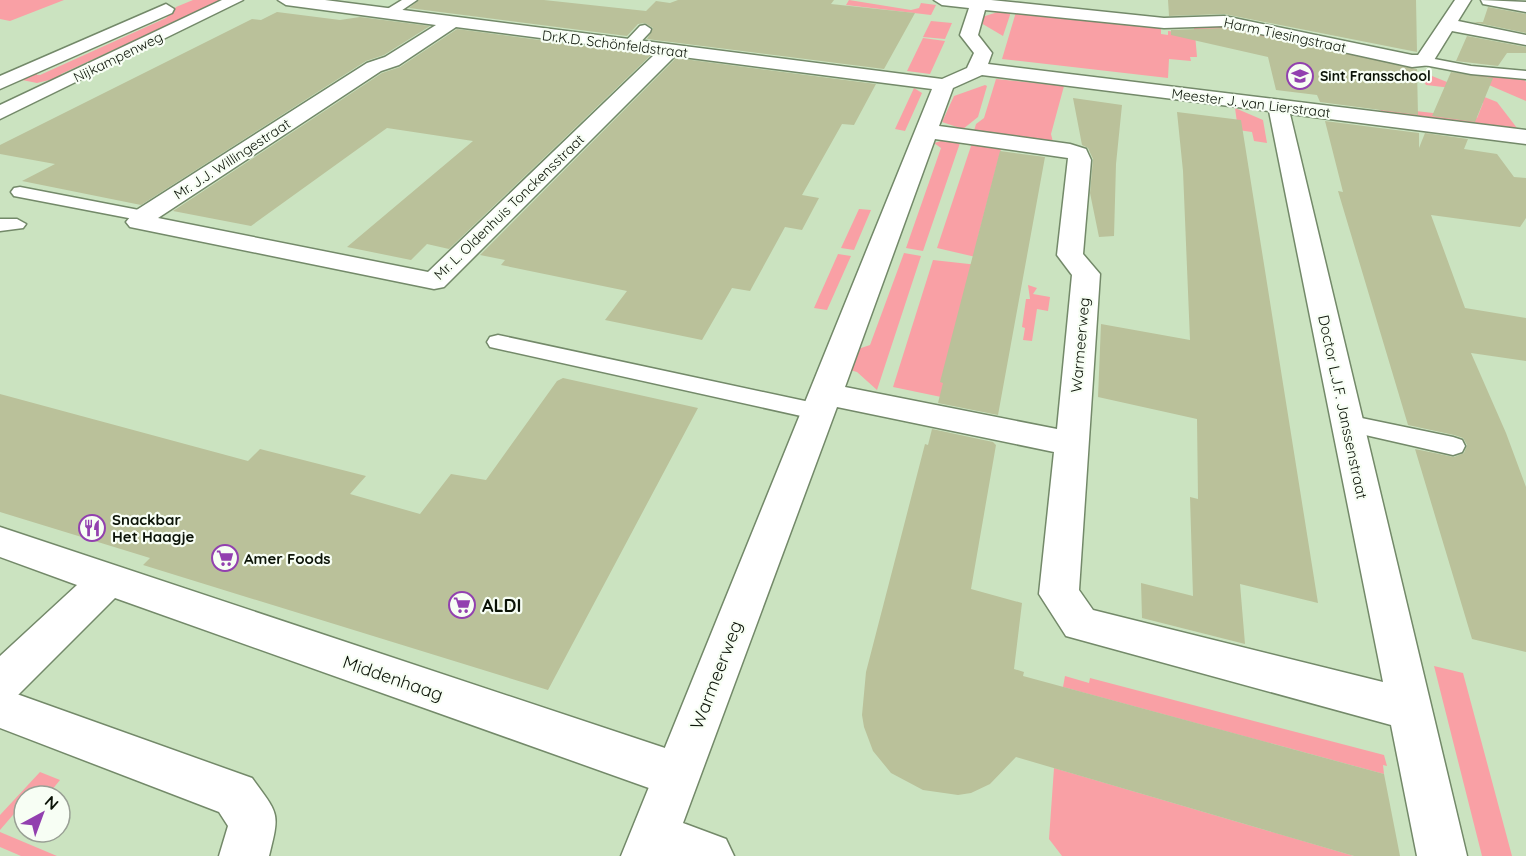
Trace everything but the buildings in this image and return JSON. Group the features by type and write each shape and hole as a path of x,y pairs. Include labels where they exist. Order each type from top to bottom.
{"street":[{"name":"Nijkampenweg","path":"0,83 187,0"},
{"name":"Nijkampenweg","path":"0,113 235,0"},
{"name":"Dr.K.D. Schönfeldstraat","path":"286,0 944,85"},
{"name":"Harm Tiesingstraat","path":"942,0 979,2 1164,23 1186,14 1210,20 1245,18 1418,61"},
{"path":"1418,61 1449,25 1463,0"},
{"path":"1489,0 1526,7"},
{"path":"944,85 970,74 976,69 983,53 969,35 979,2"},
{"name":"Mr. J.J. Willingestraat","path":"144,216 374,67 392,61 451,23"},
{"path":"1449,25 1526,40"},
{"name":"Mr. L. Oldenhuis Tonckensstraat","path":"144,216 139,222 434,281 669,51"},
{"name":"Meester J. van Lierstraat","path":"976,69 1526,137"},
{"path":"0,83 46,91"},
{"name":"Warmeerweg","path":"649,847 823,403 944,85"},
{"name":"Doctor L.J.F. Janssenstraat","path":"1278,106 1442,856"},
{"name":"Warmeerweg","path":"927,131 1070,151 1077,154 1080,160 1070,255 1086,274 1072,444"},
{"path":"823,403 1072,444 1059,594 1080,624 1409,708"},
{"name":"Middenhaag","path":"0,542 677,775"},
{"path":"0,684 108,580"},
{"path":"0,708 235,795 254,821 244,856"},
{"path":"649,847 709,856"}],"lane":[{"path":"388,14 411,0"},
{"path":"629,46 645,29"},
{"path":"1418,61 1471,70 1526,75"},
{"path":"20,192 144,216"},
{"path":"498,342 823,403"},
{"path":"1347,423 1454,446"}],"shaded area":[{"path":"0,0 64,0 10,21 0,19"},
{"path":"193,0 223,0 61,74 61,77 37,83 22,80 38,72 37,75 40,75 166,18 176,7"},
{"path":"849,0 911,10 919,8 921,3 936,5 931,15 846,5"},
{"path":"1001,11 1011,12 1003,36 981,23 982,17"},
{"path":"1016,12 1161,28 1161,34 1168,35 1168,31 1194,34 1194,27 1228,26 1412,68 1195,34 1197,57 1190,57 1191,61 1169,59 1168,78 1002,59"},
{"path":"931,21 952,23 945,39 923,37"},
{"path":"923,38 945,41 930,74 907,71"},
{"path":"1470,72 1521,76 1526,82 1526,101 1468,76"},
{"path":"1427,74 1497,102 1517,128 1380,112 1388,95 1398,109 1477,118 1483,103 1460,89 1426,85 1423,79"},
{"path":"996,79 1064,86 1051,134 1053,142 974,131 976,124 984,118"},
{"path":"987,86 978,117 963,129 942,122 954,96"},
{"path":"914,88 922,93 905,131 895,129"},
{"path":"1235,108 1263,120 1267,143 1254,141 1252,132 1238,130"},
{"path":"951,138 961,140 923,251 906,248 941,148 934,143"},
{"path":"972,143 1045,155 1001,149 977,241 980,258 937,248"},
{"path":"859,209 871,210 854,250 841,248"},
{"path":"904,253 921,256 877,390 857,372 850,370 858,349 870,345"},
{"path":"838,254 851,256 827,310 814,308"},
{"path":"933,260 978,265 948,384 999,409 893,387"},
{"path":"1028,285 1037,288 1033,294 1050,297 1048,311 1037,309 1032,341 1023,340 1025,328 1022,327 1026,299 1030,299"},
{"path":"1434,666 1463,673 1512,856 1482,856"},
{"path":"1065,676 1089,683 1090,678 1384,755 1387,766 1383,765 1384,774 1063,687"},
{"path":"1054,768 1354,856 1062,856 1049,839"},
{"path":"40,772 60,780 57,784 29,784"},
{"path":"12,802 12,816 0,830 0,815"},
{"path":"0,832 12,837 12,844 28,844 57,856 21,856 0,847"}],"place":[{"name":"Sint Fransschool","path":"1300,76"},
{"name":"Snackbar Het Haagje","path":"92,528"},
{"name":"Amer Foods","path":"225,558"},
{"name":"ALDI","path":"462,605"}]}
